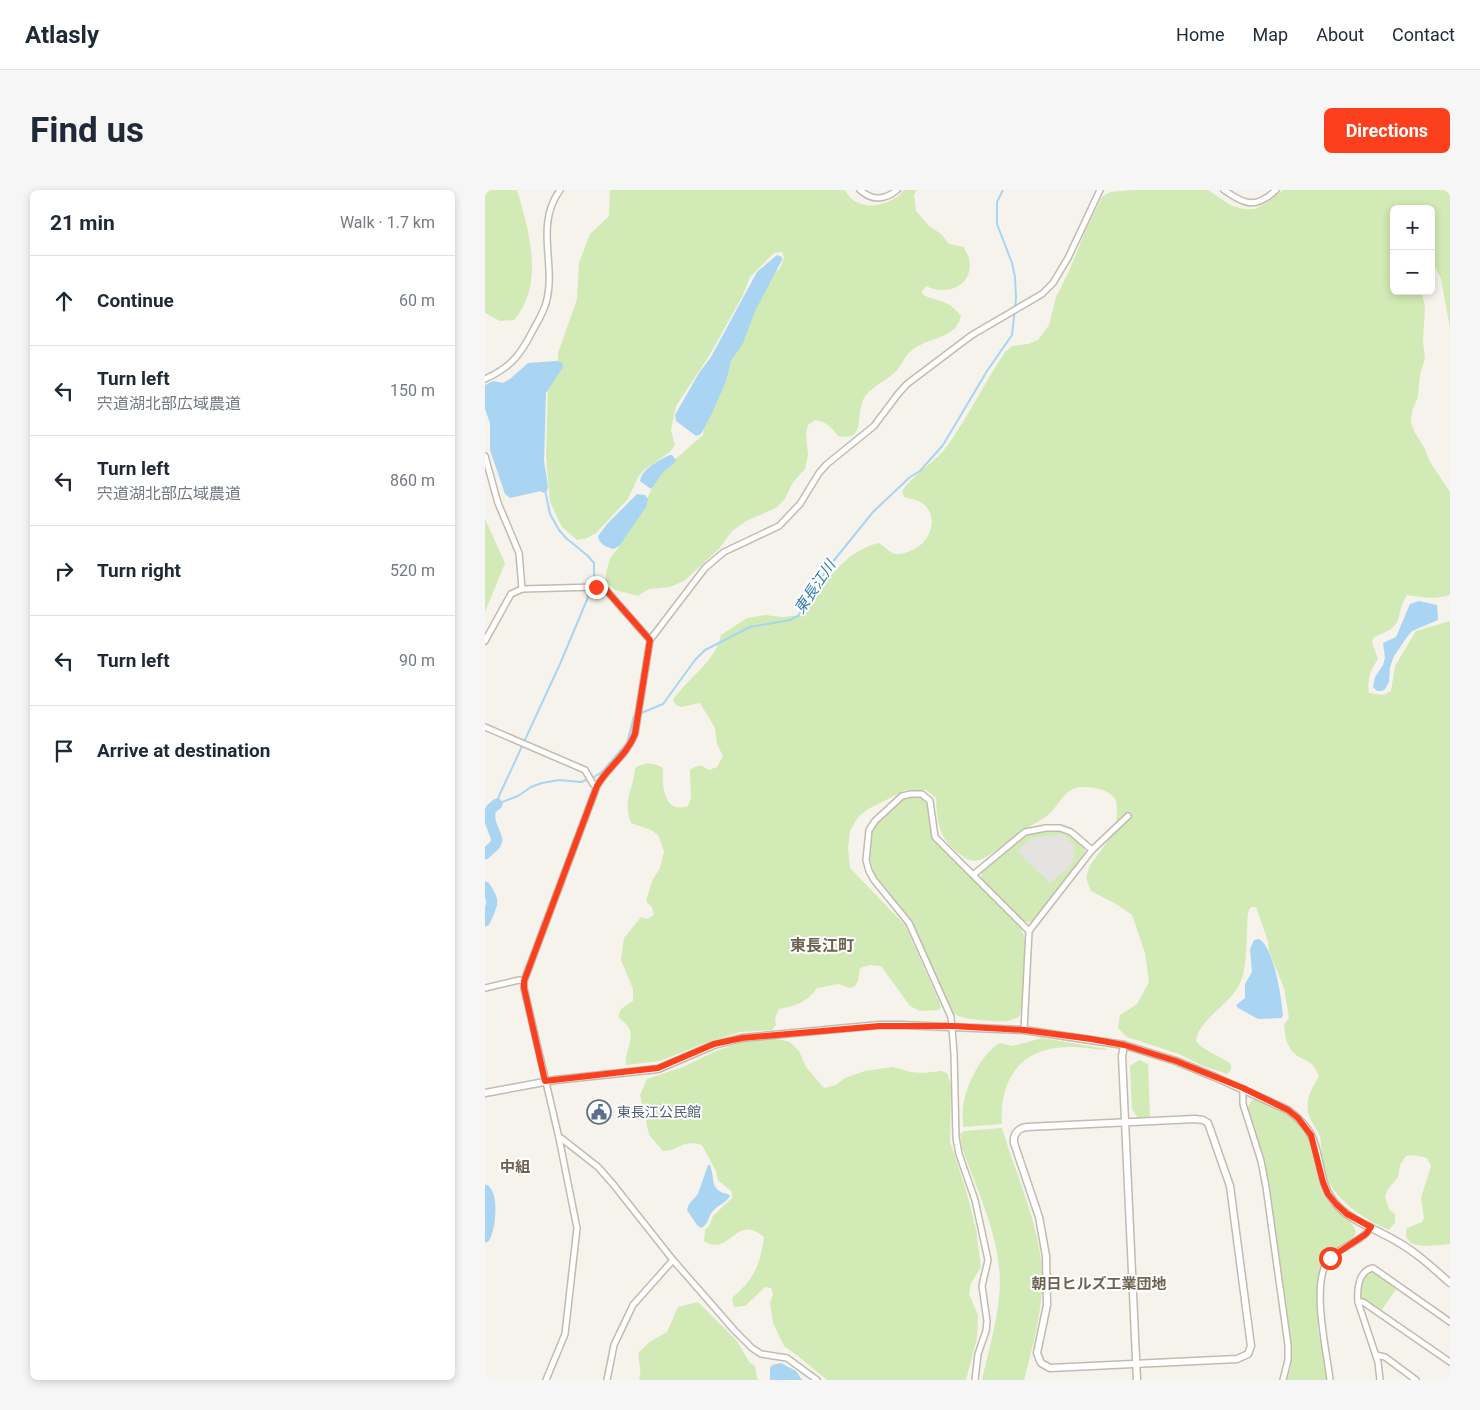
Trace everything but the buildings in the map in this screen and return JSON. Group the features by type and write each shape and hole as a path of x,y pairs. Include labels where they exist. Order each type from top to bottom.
{"street":[{"path":"485,378 507,367 515,359 525,345 546,303 548,262 546,232 552,201 560,190"},
{"path":"860,190 866,195 875,198 886,198 897,190"},
{"path":"546,1380 565,1334 577,1240 576,1217 524,988 524,981 597,786 605,773 632,742 635,734 650,640 714,558 739,544 779,526 789,517 823,468 875,426 907,384 972,335 1042,294 1053,283 1068,258 1100,190"},
{"path":"1224,190 1236,199 1246,203 1262,201 1276,190"},
{"path":"485,456 498,503 519,553 522,589"},
{"path":"485,641 511,594 522,589 596,587 606,590 650,640"},
{"path":"485,727 585,770 593,784 597,786"},
{"path":"975,1380 978,1354 986,1332 987,1321 982,1286 987,1260 975,1200 959,1154 956,1138 954,1053 951,1018 909,923 869,871 866,860 869,830 875,821 902,796 922,794 930,802 935,837 1029,931"},
{"path":"1024,1030 1029,931 1092,850 1128,816"},
{"path":"973,874 1025,832 1060,828 1071,832 1092,850"},
{"path":"485,988 519,980 524,981"},
{"path":"485,1092 545,1081 658,1068 714,1044 742,1038 879,1026 952,1026 1024,1030 1124,1045 1176,1061 1243,1088 1288,1110 1306,1127 1314,1144 1323,1182 1328,1194 1336,1204 1347,1214 1415,1253 1450,1283"},
{"path":"1124,1045 1125,1122 1137,1380"},
{"path":"1243,1088 1243,1104 1261,1161 1266,1187 1288,1344 1288,1360 1283,1380"},
{"path":"1195,1119 1208,1123 1230,1186 1251,1346 1248,1354 1237,1359 1137,1364 1050,1368 1044,1366 1040,1361 1038,1350 1047,1306 1046,1256 1039,1216 1014,1140 1017,1132 1024,1127 1195,1119"},
{"path":"559,1138 598,1167 673,1260 752,1348 761,1354 787,1358 817,1380"},
{"path":"1330,1380 1321,1306 1323,1271 1330,1258 1366,1234 1371,1227"},
{"path":"607,1380 615,1345 633,1305 673,1260"},
{"path":"1380,1380 1375,1355 1358,1302 1357,1293 1362,1274 1367,1269 1373,1268 1450,1322"},
{"path":"1358,1302 1363,1302 1450,1362"},
{"path":"1375,1355 1385,1357 1416,1380"}],"green space":[{"path":"485,190 517,190 526,223 532,257 532,274 524,306 514,320 500,321 485,313"},
{"path":"610,190 845,190 857,202 873,205 890,201 904,190 917,190 914,195 916,211 949,244 964,247 969,258 970,267 964,282 958,286 942,290 926,286 922,291 923,295 950,305 955,309 961,316 958,324 947,334 917,346 907,355 895,372 867,393 860,410 856,432 847,437 838,436 823,422 815,420 808,425 806,433 808,455 805,469 793,482 785,499 776,508 748,520 732,531 719,549 684,581 670,587 649,589 638,596 615,590 606,582 610,558 644,505 656,480 671,463 703,435 704,423 731,358 768,280 780,268 784,257 782,252 774,253 750,277 742,297 709,356 676,406 671,430 675,445 670,452 645,469 638,477 628,499 596,533 587,538 577,540 562,527 550,502 546,457 548,383 556,369 558,353 577,299 579,263 590,234 609,216"},
{"path":"1131,190 1208,190 1230,205 1243,209 1254,209 1267,203 1283,190 1450,190 1450,328 1441,279 1435,267 1435,205 1390,205 1390,295 1422,295 1425,306 1423,342 1425,358 1411,423 1430,462 1450,492 1450,595 1434,598 1407,595 1396,624 1385,633 1374,637 1372,642 1378,659 1371,671 1368,683 1369,693 1384,695 1391,691 1395,666 1416,631 1450,621 1450,1244 1428,1246 1414,1244 1406,1236 1407,1228 1422,1222 1424,1218 1421,1198 1431,1166 1427,1158 1414,1155 1406,1156 1400,1165 1398,1177 1388,1189 1385,1197 1389,1209 1395,1214 1395,1223 1389,1230 1370,1221 1352,1209 1331,1185 1325,1172 1320,1137 1311,1120 1308,1109 1310,1092 1319,1077 1314,1066 1293,1052 1287,1043 1284,1025 1289,1018 1284,988 1269,951 1268,941 1256,907 1251,907 1248,912 1246,957 1241,981 1237,989 1203,1026 1198,1033 1196,1041 1231,1064 1231,1070 1227,1074 1203,1066 1179,1054 1127,1037 1118,1028 1120,1015 1137,1004 1149,982 1145,953 1132,915 1091,891 1086,878 1090,865 1117,829 1117,805 1115,799 1103,790 1081,787 1072,790 1065,794 1045,818 1020,832 988,856 976,861 965,858 948,843 939,823 936,798 926,790 906,790 868,809 858,817 850,831 848,848 850,868 905,925 939,1001 941,1007 939,1010 920,1011 910,1006 881,966 870,965 860,968 858,981 854,987 849,988 838,984 817,988 810,997 801,1003 779,1009 775,1018 776,1025 772,1030 740,1032 660,1061 626,1065 631,1035 630,1029 619,1018 619,1015 623,1008 633,1001 633,989 621,960 624,938 641,917 647,919 654,915 652,907 646,901 652,881 660,868 664,851 658,835 651,830 631,823 628,801 635,768 649,764 663,768 664,789 669,802 673,806 680,808 688,806 691,798 690,770 697,766 702,766 709,770 717,767 723,756 717,744 715,728 700,703 681,707 676,705 673,700 714,653 721,635 747,618 765,615 783,617 802,615 834,572 844,562 866,547 879,543 893,553 901,554 917,548 923,543 931,530 931,515 922,503 904,497 902,491 948,445 1005,352 1012,346 1028,344 1038,340 1049,325 1056,297 1088,225 1102,197 1110,192"},
{"path":"485,519 505,563 485,612"},
{"path":"920,795 928,805 932,830 937,843 1021,929 1025,938 1022,1009 1019,1017 1008,1021 988,1021 971,1019 953,1013 912,924 875,876 870,860 869,837 874,826 899,802 908,796"},
{"path":"1055,830 1067,833 1079,840 1084,847 1085,856 1039,916 1033,922 1024,922 986,885 981,875 982,870 1025,835"},
{"path":"773,1038 790,1042 799,1051 806,1067 824,1088 836,1085 845,1078 865,1071 893,1067 910,1072 941,1071 947,1073 951,1084 950,1142 966,1190 976,1229 981,1267 971,1283 969,1294 978,1315 977,1338 966,1380 827,1380 784,1346 773,1323 770,1303 773,1294 771,1288 765,1287 745,1306 734,1307 732,1298 746,1285 755,1271 764,1237 746,1229 720,1244 713,1245 704,1241 705,1230 713,1216 732,1198 732,1192 718,1180 716,1171 702,1145 690,1143 663,1151 649,1135 640,1095 647,1079 683,1067 716,1051 745,1041"},
{"path":"1042,1038 1107,1050 1065,1047 1049,1049 1035,1054 1015,1070 1008,1081 1002,1108 1002,1124 963,1127 963,1107 967,1089 981,1062 993,1048 1000,1043 1013,1046"},
{"path":"1139,1060 1148,1064 1150,1118 1138,1118 1132,1109 1130,1066"},
{"path":"1257,1099 1289,1116 1303,1130 1312,1150 1318,1179 1327,1201 1354,1226 1356,1231 1353,1239 1325,1258 1319,1274 1318,1329 1327,1380 1287,1380 1291,1367 1292,1347 1266,1173 1247,1108 1252,1100"},
{"path":"1002,1128 1034,1226 1041,1260 1042,1290 1040,1305 1024,1380 982,1380 998,1308 1000,1279 998,1260 989,1222 962,1148 960,1134 964,1131"},
{"path":"1372,1270 1397,1288 1381,1311 1360,1297 1362,1282"},
{"path":"698,1302 737,1341 749,1362 755,1366 759,1380 639,1380 639,1352 651,1341 667,1332 678,1307"}],"shaded area":[{"path":"1063,834 1076,848 1073,851 1074,857 1069,867 1050,883 1017,851 1031,838"}],"water":[{"path":"777,255 782,257 782,260 756,309 743,343 731,361 726,381 713,411 701,434 696,436 676,421 675,415 699,373 711,357 757,272"},
{"path":"557,361 562,363 563,367 546,393 544,461 547,491 510,498 505,494 490,450 490,423 485,409 485,385 493,381 503,383 528,363"},
{"path":"672,455 676,460 651,489 640,481 641,476 647,469"},
{"path":"637,494 645,495 648,499 646,507 620,545 614,549 603,545 598,536 608,523"},
{"path":"1419,601 1437,605 1438,620 1412,631 1394,656 1390,667 1389,682 1385,689 1377,691 1373,687 1375,677 1385,658 1383,643 1396,637 1410,604"},
{"path":"1259,939 1269,952 1273,963 1279,987 1283,1016 1281,1018 1258,1019 1236,1005 1245,998 1245,984 1252,972 1250,949 1254,940"},
{"path":"708,1165 710,1165 715,1187 730,1196 714,1210 707,1223 701,1228 687,1210 689,1204 698,1194"},
{"path":"781,1363 796,1371 802,1380 770,1380 770,1368 772,1365"}],"waterway":[{"name":"東長江川","path":"497,804 518,796 531,787 542,783 559,780 581,782 594,777 602,772 627,743 634,716 663,704 695,660 705,650 750,627 790,620 798,616 827,569 873,512 910,477 920,471 943,445 987,371 1012,335 1016,298 1015,277 1012,263 997,224 997,202 1003,190"},
{"path":"497,804 594,583 594,563 559,530 550,514 545,490"},
{"name":"東長江川","path":"485,854 495,845 497,840 490,818 491,809 497,804"},
{"name":"東長江川","path":"485,887 492,900 485,921"},
{"name":"東長江川","path":"485,1190 488,1194 490,1212 485,1237"}],"place":[{"name":"東長江公民館","path":"599,1112"}],"district":[{"name":"東長江町","path":"822,945"},
{"name":"中組","path":"515,1167"},
{"name":"朝日ヒルズ工業団地","path":"1099,1284"}],"route":[{"path":"596,587 606,590 650,640 635,734 627,750 605,773 597,786 524,981 545,1081 658,1068 727,1040 763,1035 879,1026 952,1026 1024,1030 1124,1045 1176,1061 1243,1088 1288,1110 1298,1118 1311,1135 1328,1194 1347,1214 1371,1227 1366,1234 1330,1258"}]}
